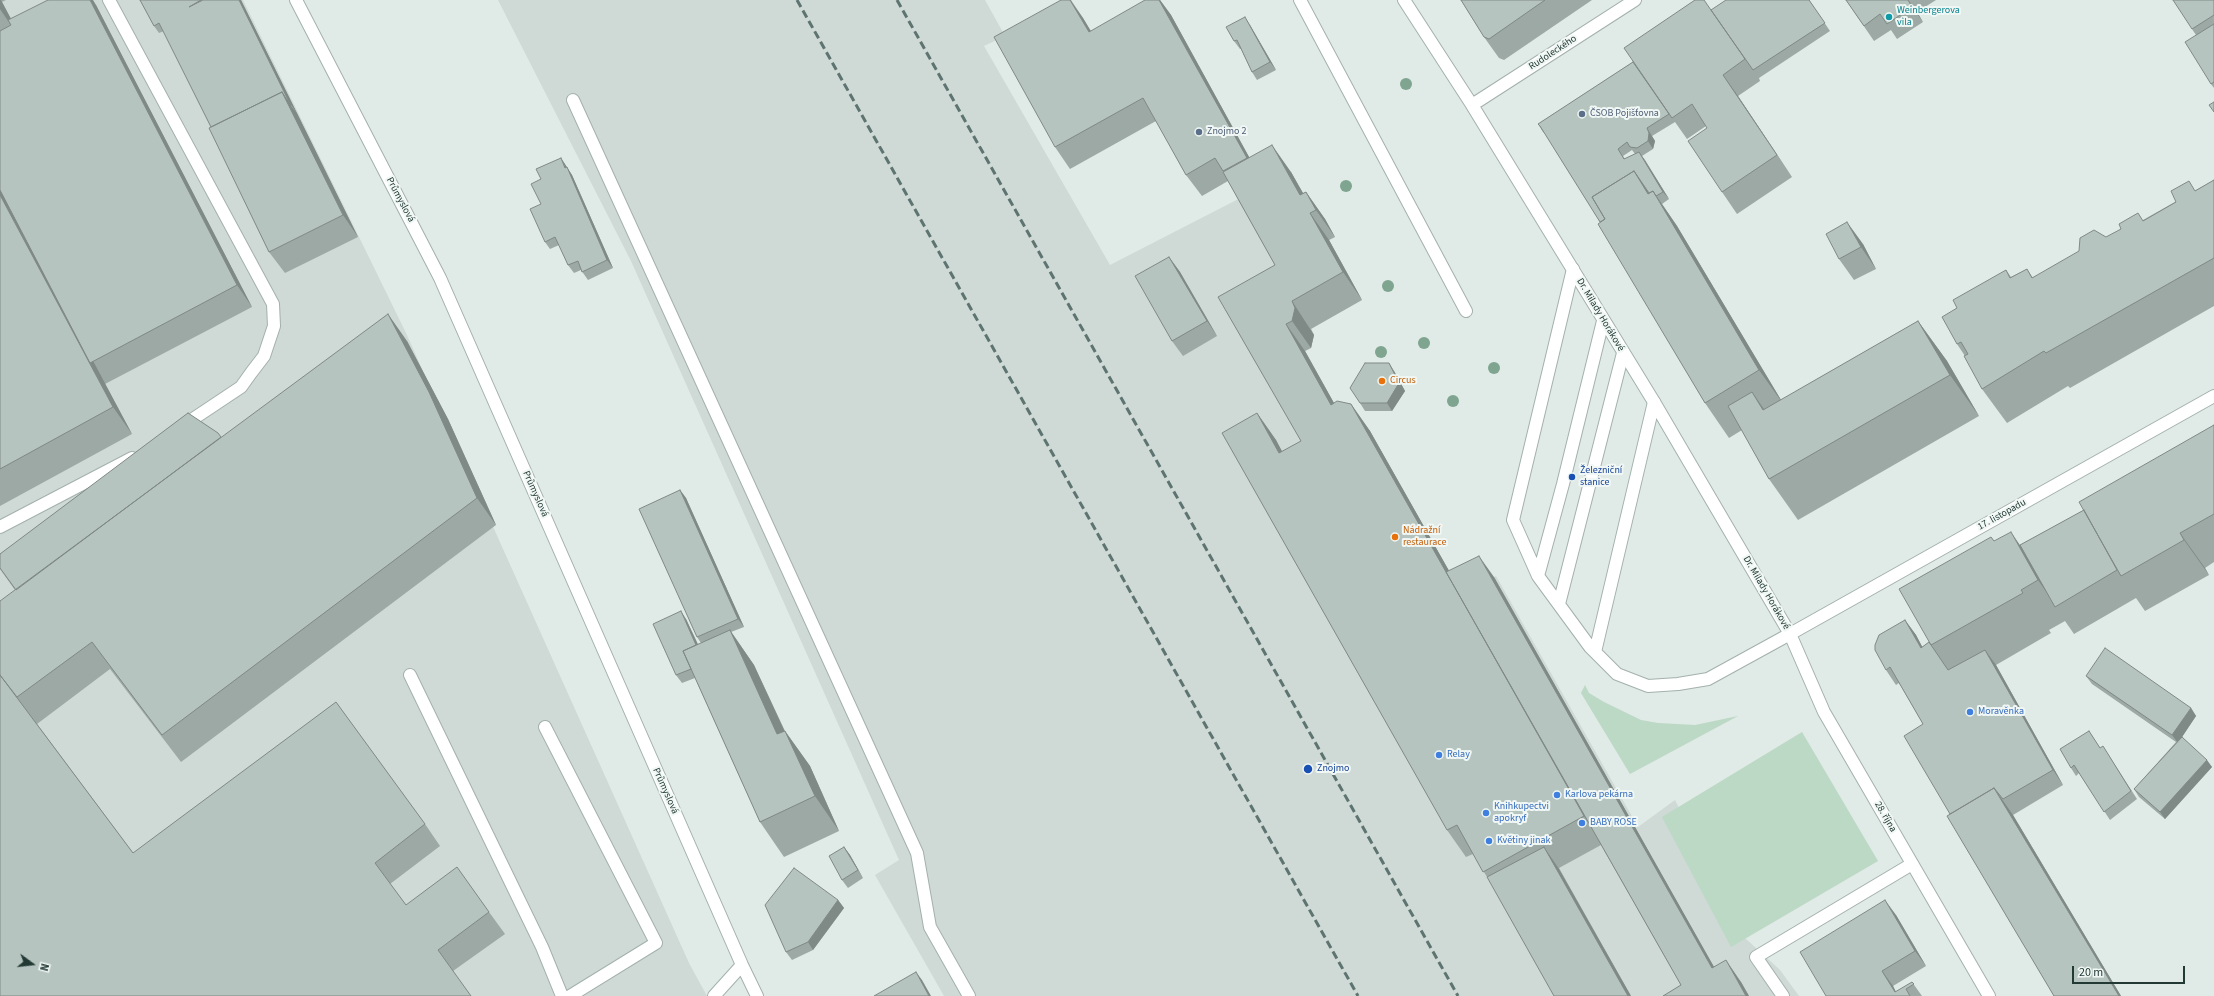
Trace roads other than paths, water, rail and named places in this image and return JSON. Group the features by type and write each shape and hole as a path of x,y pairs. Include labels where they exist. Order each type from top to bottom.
{"street":[{"path":"109,0 273,304 274,326 264,356 241,387 172,433"},
{"name":"Průmyslová","path":"296,0 440,278 742,965 757,996"},
{"path":"1300,0 1466,311"},
{"name":"Dr. Milady Horákové","path":"1404,0 1472,106 1654,402 1790,634"},
{"name":"Rudoleckého","path":"1472,106 1635,0"},
{"path":"573,100 917,853 930,927 969,996"},
{"name":"17. listopadu","path":"1573,269 1513,520 1538,576 1594,652 1617,674 1648,686 1678,684 1708,679 2214,396"},
{"path":"1538,576 1563,484 1603,321"},
{"path":"1559,604 1623,353"},
{"path":"1594,652 1654,402"},
{"path":"0,527 140,454"},
{"name":"28. října","path":"1790,634 1824,712 1989,996"},
{"path":"410,675 542,947 562,996"},
{"path":"545,727 656,943 570,996"},
{"path":"1783,996 1756,957 1816,919 1912,864"},
{"path":"714,996 742,965"}],"railway":[{"path":"797,0 1358,996"},
{"path":"897,0 1458,996"}],"place":[{"name":"Weinbergerova vila","path":"1889,17"},
{"name":"ČSOB Pojišťovna","path":"1582,114"},
{"name":"Znojmo 2","path":"1199,132"},
{"name":"Circus","path":"1382,381"},
{"name":"Železniční stanice","path":"1572,477"},
{"name":"Nádražní restaurace","path":"1395,537"},
{"name":"Moravěnka","path":"1970,712"},
{"name":"Relay","path":"1439,755"},
{"name":"Znojmo","path":"1308,769"},
{"name":"Karlova pekárna","path":"1557,795"},
{"name":"Knihkupectvi apokryf","path":"1486,813"},
{"name":"BABY ROSE","path":"1582,823"},
{"name":"Květiny jinak","path":"1489,841"}]}
